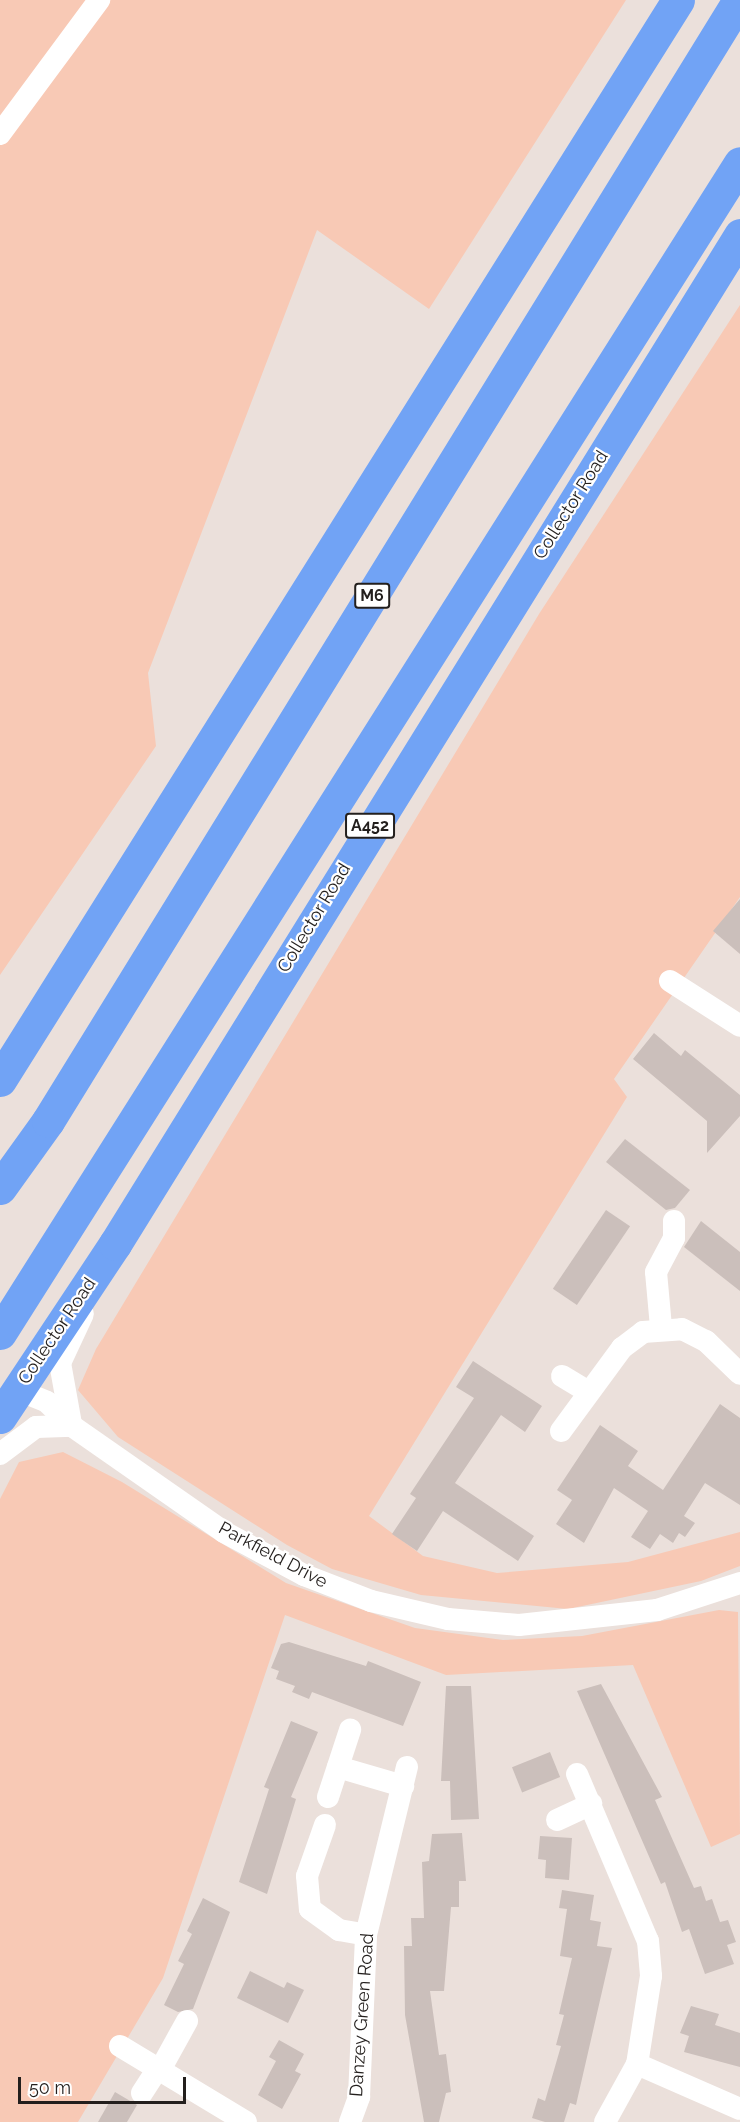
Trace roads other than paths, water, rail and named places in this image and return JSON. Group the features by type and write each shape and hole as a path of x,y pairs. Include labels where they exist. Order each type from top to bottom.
{"highway":[{"path":"0,1080 678,0"},
{"name":"M6","path":"0,1188 48,1121 739,0"},
{"name":"A452","path":"0,1333 740,163"},
{"name":"Collector Road","path":"0,1417 9,1393 115,1244 740,235"}],"street":[{"path":"0,134 99,0"},
{"path":"670,981 740,1026"},
{"path":"661,1327 656,1272 674,1238 674,1221"},
{"path":"0,1454 36,1427 72,1426 60,1363 115,1244"},
{"path":"561,1431 622,1348 661,1327 682,1329 706,1341 740,1374"},
{"path":"562,1376 590,1392"},
{"name":"Parkfield Drive","path":"9,1393 47,1402 72,1426 224,1532 304,1575 371,1601 448,1619 519,1625 657,1610 740,1583"},
{"path":"328,1797 350,1730"},
{"name":"Danzey Green Road","path":"338,1767 405,1777 366,1935 359,2097 350,2122"},
{"path":"577,1774 648,1941 651,1976 637,2064 605,2122"},
{"path":"556,1820 591,1804"},
{"path":"325,1825 307,1876 310,1909 339,1930 366,1935"},
{"path":"142,2093 187,2021"},
{"path":"120,2046 246,2122"},
{"path":"637,2064 740,2109"}]}
